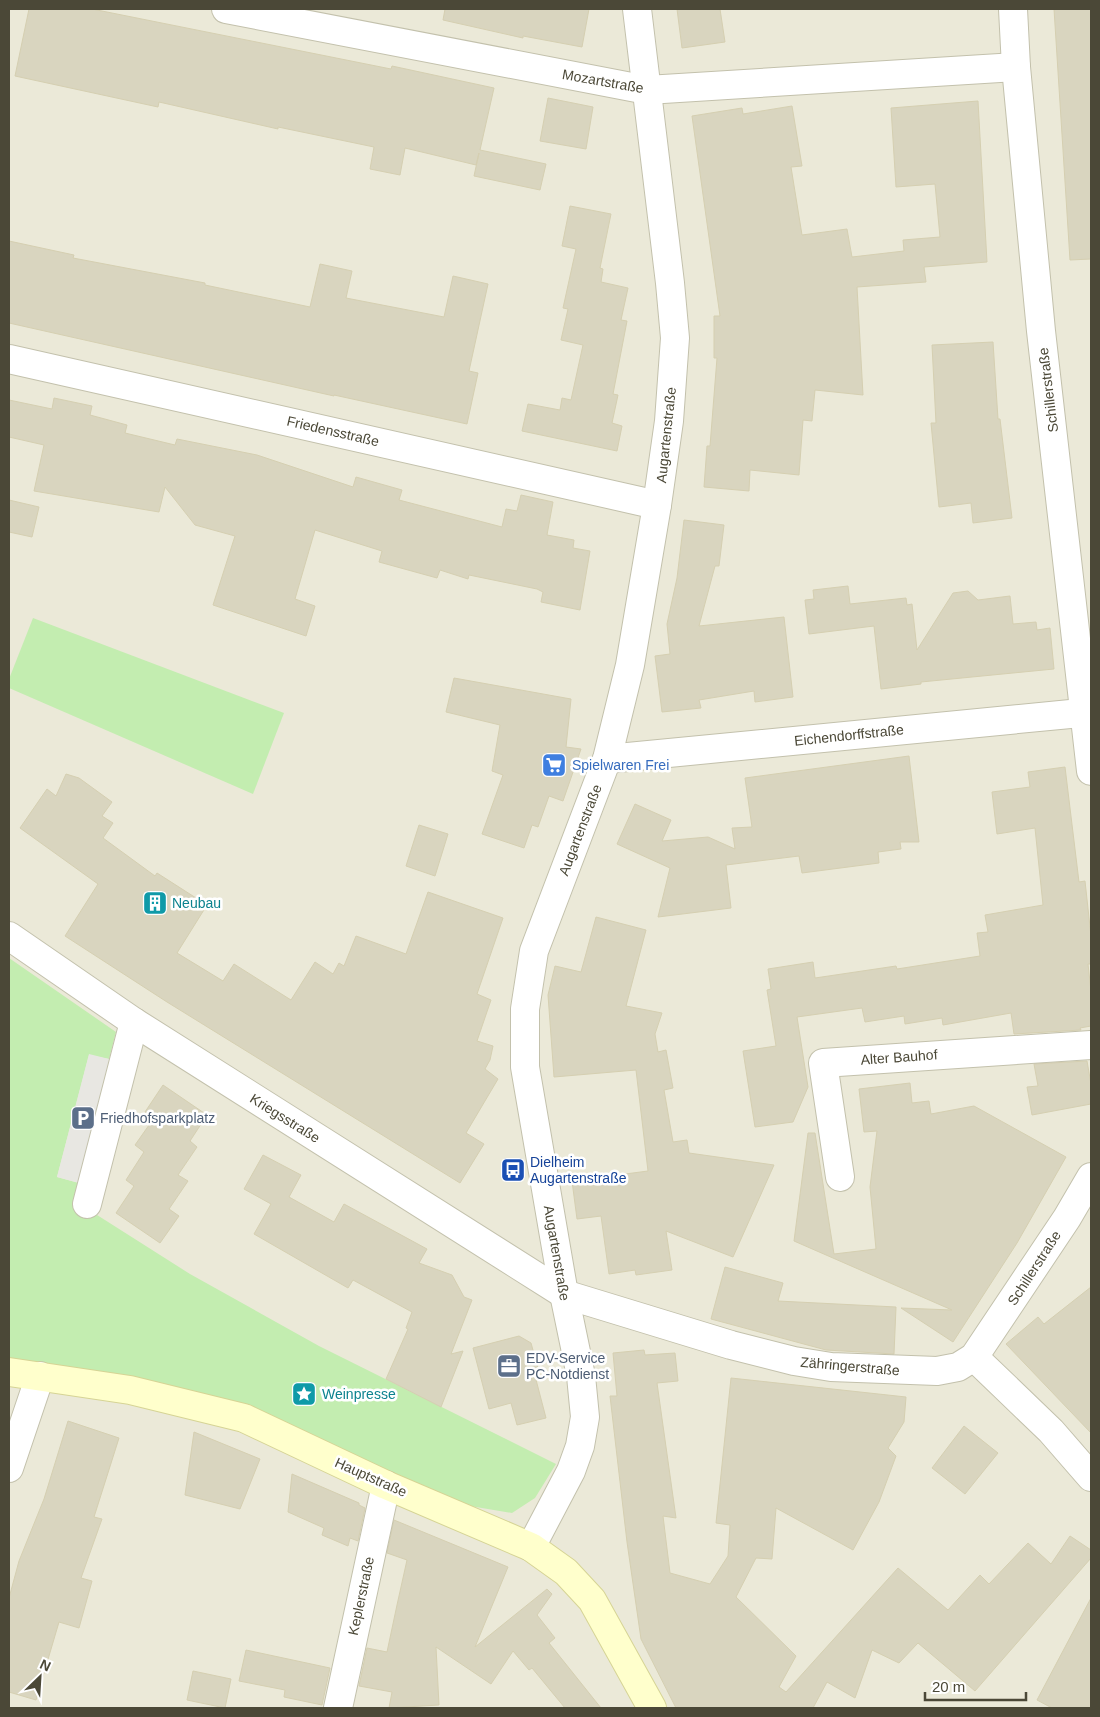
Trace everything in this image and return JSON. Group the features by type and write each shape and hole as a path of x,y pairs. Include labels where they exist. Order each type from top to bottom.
{"street":[{"name":"Mozartstraße","path":"226,9 647,90 1016,67"},
{"name":"Augartenstraße","path":"531,1547 571,1471 580,1446 585,1417 582,1376 564,1294 526,1067 524,1009 534,951 607,759 630,665 657,505 669,420 675,338 637,9"},
{"name":"Schillerstraße","path":"1013,9 1016,67 1041,331 1088,712 1091,772"},
{"name":"Friedensstraße","path":"9,359 657,505"},
{"name":"Eichendorffstraße","path":"607,759 1088,712"},
{"name":"Kriegsstraße","path":"9,936 134,1022 564,1294"},
{"path":"87,1204 134,1022"},
{"name":"Alter Bauhof","path":"840,1177 823,1063 1091,1044"},
{"name":"Schillerstraße","path":"974,1357 1067,1218 1091,1177"},
{"name":"Zähringerstraße","path":"564,1294 731,1345 794,1361 831,1367 937,1372 958,1367 974,1357"},
{"path":"974,1357 1051,1431 1091,1477"},
{"name":"Hauptstraße","path":"9,1372 130,1390 244,1418 386,1485 531,1547 566,1572 592,1600 652,1708"},
{"path":"9,1468 40,1376"},
{"name":"Keplerstraße","path":"338,1708 386,1485"}],"shaded area":[{"path":"9,9 1091,9 1091,1708 9,1708"},
{"name":"Friedhofsparkplatz","path":"89,1054 109,1059 79,1183 57,1177"}],"green space":[{"path":"33,618 284,713 253,794 9,688 9,679"},
{"path":"9,958 116,1032 109,1059 89,1055 57,1177 79,1183 75,1201 190,1274 319,1346 556,1464 535,1498 512,1513 470,1506 347,1455 9,1361"}],"building":[{"path":"29,9 92,9 391,69 392,66 494,88 480,150 546,164 540,190 474,176 479,153 476,165 405,148 400,175 370,169 374,147 278,127 278,129 159,102 158,107 15,76"},
{"path":"445,9 589,9 582,47 523,36 523,38 443,20"},
{"path":"677,9 720,9 725,42 682,48"},
{"path":"1054,9 1091,9 1091,259 1070,260"},
{"path":"548,98 593,107 586,149 540,141"},
{"path":"978,101 987,262 924,267 926,282 857,287 863,395 815,390 812,421 803,420 799,475 750,470 749,491 704,487 707,446 710,446 717,358 714,358 714,316 720,316 692,116 742,108 743,114 792,106 802,166 791,167 802,235 847,229 852,257 904,251 903,240 940,237 935,184 896,187 891,108"},
{"path":"570,206 611,214 600,268 603,269 601,282 628,288 621,320 627,321 613,394 618,395 612,423 622,426 617,451 522,431 528,404 560,410 562,398 571,400 583,345 561,340 568,309 563,308 576,249 562,246"},
{"path":"9,241 74,255 73,258 205,283 205,285 310,307 320,264 352,271 346,298 444,317 453,276 488,284 469,371 478,373 467,424 9,323"},
{"path":"993,342 998,419 1000,419 1012,518 973,523 971,503 939,507 931,423 936,423 932,345"},
{"path":"54,398 92,406 90,415 127,425 125,433 175,445 177,439 257,455 353,487 356,477 402,490 399,500 502,527 506,509 517,511 521,495 553,502 547,535 574,540 573,548 590,551 580,610 541,602 543,592 537,589 469,575 468,579 440,570 437,578 379,562 382,551 315,530 295,599 315,606 306,636 213,605 235,536 195,525 165,487 159,512 34,491 44,445 9,437 9,400 52,409"},
{"path":"9,500 39,507 32,537 9,532"},
{"path":"684,520 724,525 719,566 715,566 699,626 784,617 793,697 755,702 754,691 699,700 701,708 662,712 655,656 670,654 667,624 677,578"},
{"path":"848,586 850,604 906,598 907,605 912,604 917,650 953,593 968,591 978,600 1010,596 1013,624 1036,622 1037,630 1050,628 1054,669 921,682 921,684 881,689 874,626 809,634 805,600 814,599 813,590"},
{"path":"454,678 571,699 566,747 581,749 563,801 549,796 538,827 532,825 524,848 482,834 503,775 492,771 500,725 446,712"},
{"path":"909,756 919,842 900,842 901,849 878,852 879,863 802,873 799,856 726,865 731,908 658,917 670,868 617,844 635,804 671,820 662,841 708,837 735,849 732,828 752,827 745,778"},
{"path":"1065,767 1079,882 1085,881 1091,936 1091,964 1088,964 1091,991 1091,1026 1080,1028 1081,1030 1014,1034 1011,1013 943,1025 942,1018 905,1024 904,1016 865,1022 862,1008 797,1017 808,1087 793,1122 755,1127 743,1051 776,1046 767,990 771,989 768,969 813,962 815,978 896,966 897,969 980,956 977,933 988,932 985,915 1043,905 1035,828 997,834 992,792 1030,787 1028,772"},
{"path":"66,774 79,778 112,802 102,816 113,823 103,838 155,876 157,873 207,905 177,953 223,981 234,964 291,1000 315,962 333,974 339,963 344,966 356,936 406,954 428,892 503,918 477,994 491,1000 477,1041 493,1046 490,1060 485,1069 498,1079 466,1133 484,1144 460,1183 167,1002 65,936 98,884 20,828 47,789 56,796"},
{"path":"419,825 448,834 435,876 406,866"},
{"path":"596,917 646,930 626,1006 662,1013 655,1034 658,1052 666,1050 673,1088 664,1090 673,1142 687,1140 689,1153 774,1165 733,1257 666,1231 672,1270 636,1275 635,1270 609,1274 601,1216 577,1219 572,1181 648,1171 636,1070 554,1077 548,995 555,966 581,972"},
{"path":"1087,1061 1091,1084 1091,1104 1032,1115 1027,1087 1038,1086 1034,1064"},
{"path":"910,1083 912,1103 929,1101 931,1114 974,1106 1066,1157 1017,1243 953,1342 901,1308 952,1310 794,1241 808,1133 815,1133 834,1254 876,1249 870,1187 877,1131 864,1132 859,1089"},
{"path":"163,1085 207,1115 190,1141 197,1147 178,1175 188,1181 169,1209 179,1216 160,1243 116,1213 134,1186 126,1180 144,1152 135,1145 154,1118 145,1112"},
{"path":"263,1155 301,1175 289,1197 334,1222 344,1204 427,1249 419,1263 452,1275 464,1297 472,1300 451,1354 463,1351 441,1407 386,1379 408,1329 406,1328 412,1312 353,1280 348,1288 254,1234 271,1204 244,1189"},
{"path":"725,1267 783,1283 778,1301 896,1307 894,1354 826,1350 711,1319"},
{"path":"1091,1287 1091,1433 1006,1344 1038,1317 1044,1324"},
{"path":"519,1336 531,1343 539,1372 534,1372 546,1418 517,1425 511,1403 489,1409 473,1348"},
{"path":"644,1350 645,1355 675,1353 678,1381 657,1383 676,1518 663,1516 670,1573 710,1584 728,1556 730,1525 716,1523 731,1378 906,1397 904,1422 888,1448 896,1456 879,1502 853,1550 776,1508 772,1559 756,1558 736,1597 796,1656 779,1687 786,1692 898,1568 948,1610 980,1575 989,1584 1028,1543 1051,1564 1070,1536 1091,1550 1091,1558 975,1691 918,1643 899,1663 872,1650 855,1698 827,1682 813,1708 676,1708 641,1639 627,1542 610,1396 617,1396 613,1353"},
{"path":"68,1421 119,1438 94,1517 102,1519 81,1578 92,1581 79,1628 59,1622 36,1700 9,1692 9,1598 19,1561 44,1499"},
{"path":"964,1426 998,1453 965,1494 932,1468"},
{"path":"194,1432 260,1459 240,1509 185,1495"},
{"path":"292,1474 359,1503 359,1505 365,1508 358,1541 350,1538 348,1546 322,1535 324,1528 288,1512"},
{"path":"394,1520 508,1567 475,1647 547,1589 552,1594 537,1615 555,1638 549,1643 601,1708 565,1708 532,1668 529,1670 513,1651 491,1684 436,1647 439,1705 389,1708 392,1692 359,1686 367,1648 387,1652 407,1560 387,1553"},
{"path":"1091,1598 1091,1708 1052,1708 1037,1700"},
{"path":"246,1650 330,1668 322,1705 284,1697 285,1690 239,1681"},
{"path":"193,1671 231,1679 225,1708 187,1700"}],"place":[{"name":"Spielwaren Frei","path":"554,765"},
{"name":"Neubau","path":"155,903"},
{"name":"Friedhofsparkplatz","path":"83,1118"},
{"name":"Dielheim Augartenstraße","path":"513,1170"},
{"name":"EDV-Service PC-Notdienst","path":"509,1366"},
{"name":"Weinpresse","path":"304,1394"}]}
